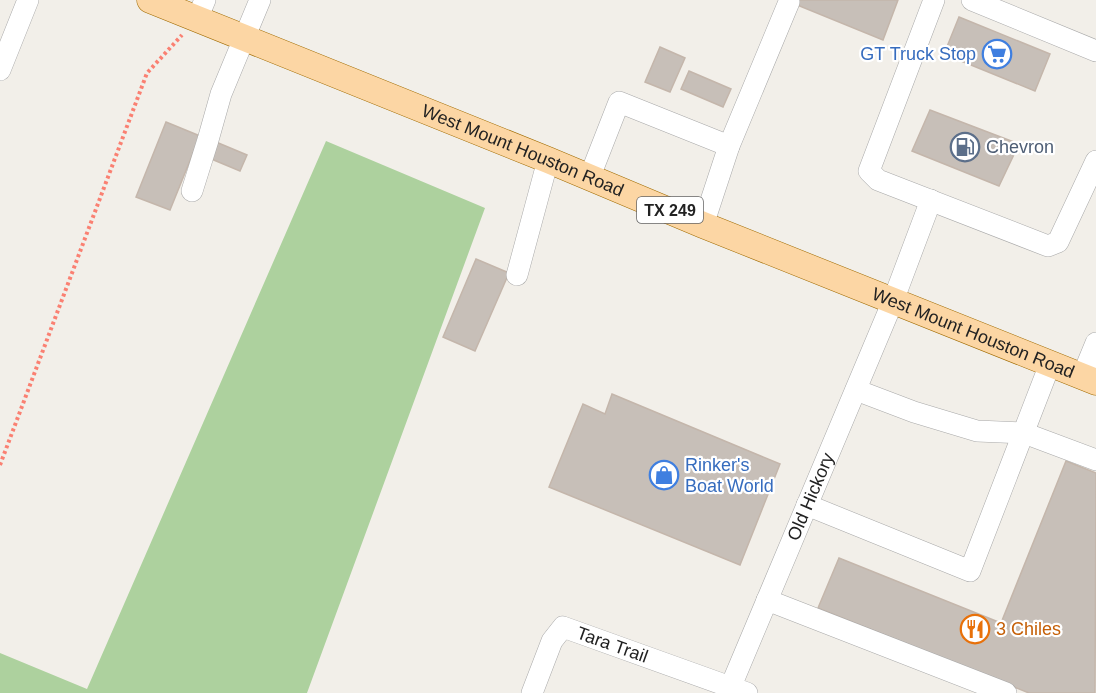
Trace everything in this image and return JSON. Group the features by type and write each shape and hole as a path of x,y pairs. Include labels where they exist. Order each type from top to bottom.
{"main road":[{"name":"West Mount Houston Road","path":"150,0 201,9 244,38 590,176 703,225 1089,380"}],"street":[{"path":"0,70 28,0"},
{"path":"192,191 221,94 260,0"},
{"path":"934,0 870,171 878,180 1048,246 1058,242 1096,161"},
{"path":"972,0 1096,51"},
{"path":"703,225 729,146 789,2"},
{"path":"590,176 619,102 729,146"},
{"path":"517,275 549,160"},
{"name":"Old Hickory","path":"735,691 767,600 893,301 931,200"},
{"path":"1089,380 1096,343"},
{"path":"807,505 970,571 1050,364"},
{"path":"856,390 914,412 977,431 1024,433 1096,459"},
{"path":"767,600 1006,693"},
{"name":"Tara Trail","path":"532,693 552,641 562,627 735,691"}],"path":[{"path":"0,465 147,74 201,9"}],"green space":[{"path":"326,141 485,208 307,693 0,693 0,653 87,689"}],"building":[{"path":"785,0 898,0 883,40"},
{"name":"GT Truck Stop","path":"959,17 1050,54 1035,91 944,54"},
{"path":"660,47 685,58 670,92 645,82"},
{"path":"689,71 731,89 723,107 681,89"},
{"name":"Chevron","path":"930,110 1019,144 999,186 912,151"},
{"path":"166,122 200,136 170,210 136,197"},
{"path":"216,142 247,155 240,171 209,158"},
{"path":"476,259 509,273 475,351 443,337"},
{"name":"Rinker's Boat World","path":"612,394 780,464 740,565 549,487 583,404 605,414"},
{"path":"1066,461 1096,473 1095,693 1029,693 818,608 839,558 1001,623"}],"place":[{"name":"GT Truck Stop","path":"997,54"},
{"name":"Chevron","path":"965,147"},
{"name":"Rinker's Boat World","path":"664,475"},
{"name":"3 Chiles","path":"975,629"}]}
